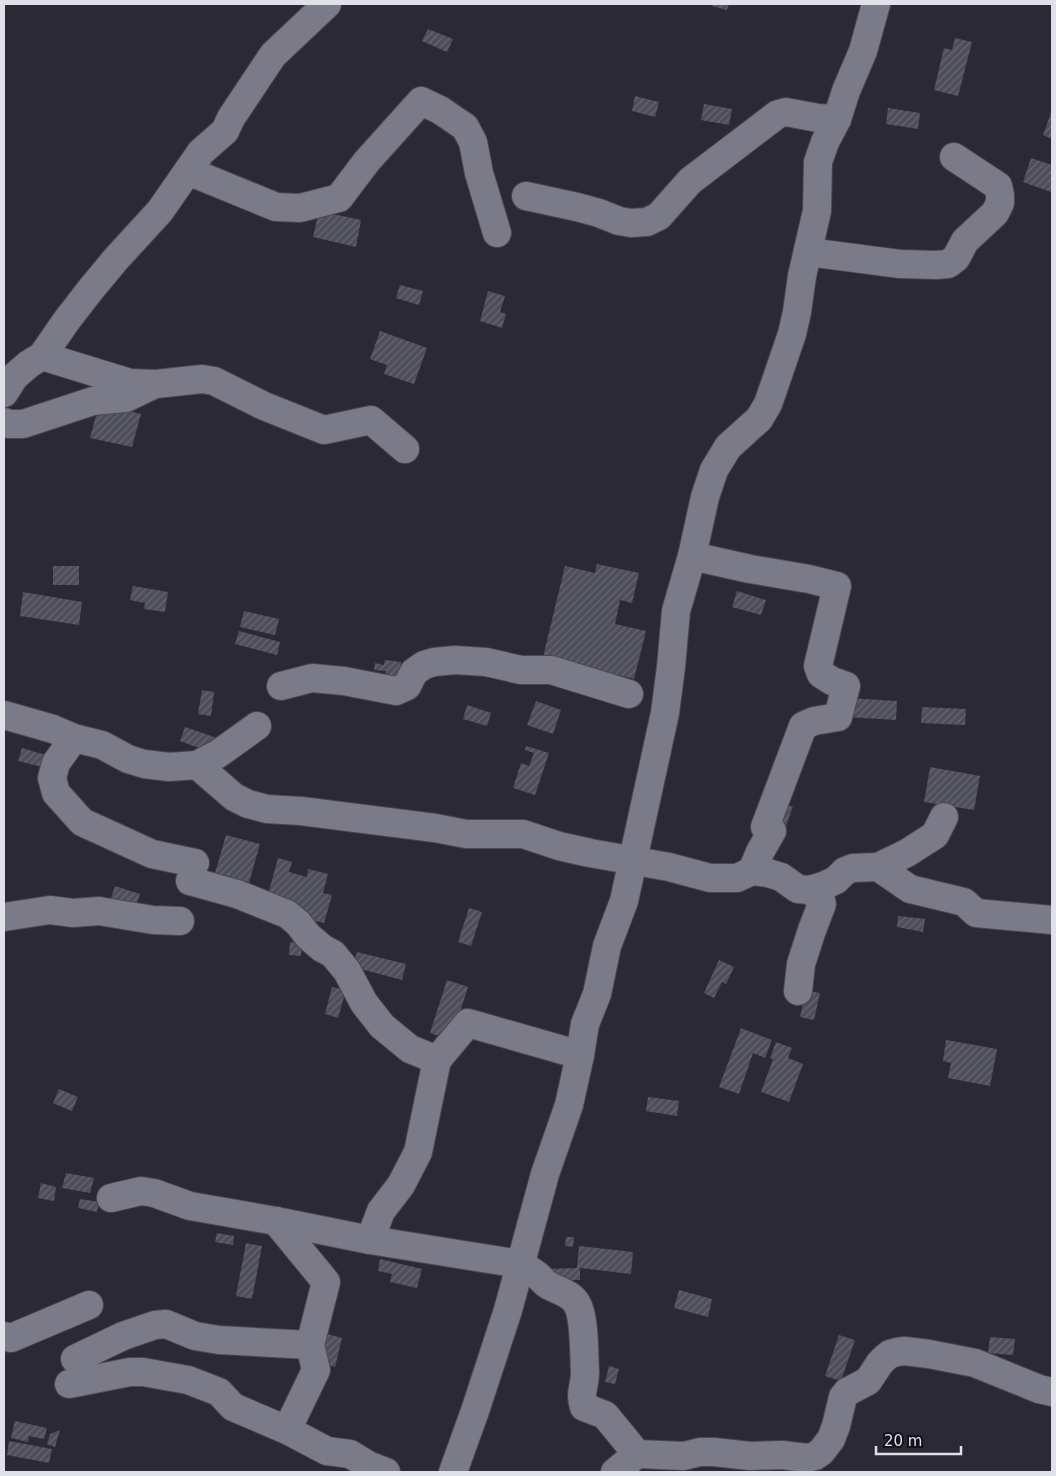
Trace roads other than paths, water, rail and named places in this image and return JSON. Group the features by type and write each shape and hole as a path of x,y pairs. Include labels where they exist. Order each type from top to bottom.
{"street":[{"path":"4,393 15,376 42,356 67,320 116,259 160,211 201,152 225,131 231,118 273,55 327,4"},
{"path":"452,1472 475,1411 508,1310 545,1174 569,1106 585,1024 597,994 607,946 624,901 665,712 676,611 692,556 705,497 714,470 728,447 758,419 768,404 792,334 797,312 802,276 817,211 818,162 863,51 876,4"},
{"path":"188,171 276,207 300,208 339,198 366,161 421,101 440,110 465,128 472,142 497,233"},
{"path":"526,196 600,213 619,221 631,223 647,222 658,216 690,180 778,114 786,112 818,118 837,119"},
{"path":"808,252 900,264 948,264 956,258 965,241 995,213 1000,203 998,186 954,157"},
{"path":"42,356 130,383 156,384 202,379 214,381 264,406 324,430 371,420 405,449"},
{"path":"4,422 23,424 93,401 126,398 156,384"},
{"path":"692,556 837,586 818,666 821,674 832,681 846,686 838,717 803,726 765,827 772,831 752,871"},
{"path":"281,686 312,678 344,681 396,691 406,686 414,672 424,665 455,660 486,662 521,670 551,670 629,694"},
{"path":"4,715 53,728 74,738 102,745 128,759 144,764 169,767 197,765 218,754 257,726"},
{"path":"74,738 56,763 52,778 56,793 82,822 237,894 287,914 298,923 308,936 322,948 333,954 347,971 364,1004 382,1026 410,1049 437,1060"},
{"path":"197,765 234,797 248,804 267,809 301,811 435,828 466,834 523,834 559,846 669,867 710,878 737,878 752,871 781,877 798,889 810,890 836,880 844,871 853,868 878,867 924,843 935,835 944,817"},
{"path":"878,867 910,889 964,902 976,913 1052,920"},
{"path":"798,991 801,964 822,904 820,898 810,890"},
{"path":"4,918 50,910 73,913 99,911 153,920 180,921"},
{"path":"370,1240 381,1211 401,1185 418,1152 437,1060 468,1023 580,1055"},
{"path":"111,1198 141,1191 154,1193 190,1206 370,1240 520,1264 536,1274 548,1285 569,1296 577,1304 581,1318 584,1348 585,1380 581,1398 584,1407 605,1415 637,1454"},
{"path":"276,1221 326,1282 310,1345 316,1370 287,1430"},
{"path":"4,1336 11,1338 89,1305"},
{"path":"310,1345 219,1340 194,1336 166,1324 155,1325 123,1336 72,1371 143,1372 188,1380 219,1392 233,1407 287,1430 327,1451 350,1454 368,1466 386,1472"},
{"path":"615,1472 637,1454 684,1456 700,1452 714,1452 750,1456 782,1455 807,1458 815,1456 821,1452 831,1439 843,1397 847,1392 868,1381 880,1363 890,1354 897,1352 906,1351 929,1354 975,1364 1039,1389 1052,1392"}]}
